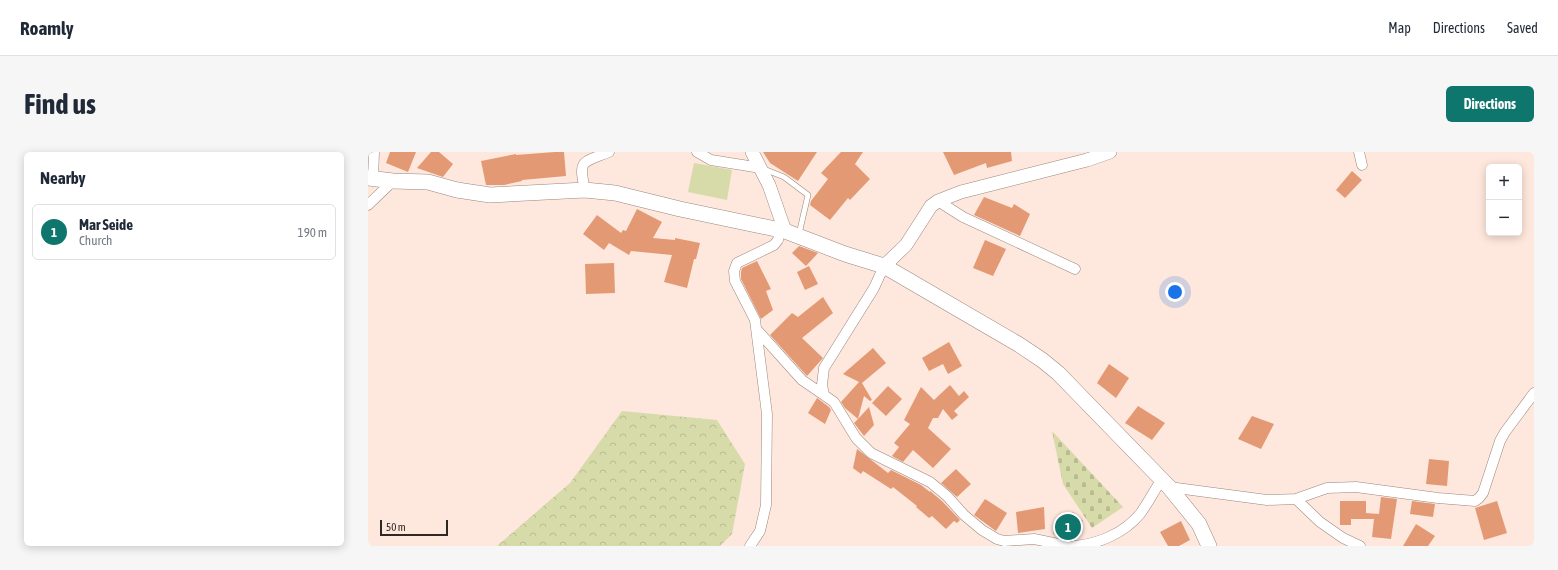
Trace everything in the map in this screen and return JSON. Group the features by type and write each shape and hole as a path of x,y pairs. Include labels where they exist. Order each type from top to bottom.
{"main road":[{"path":"371,178 393,181 428,182 457,190 490,195 585,190 615,193 680,209 782,230 799,235 845,254 884,266 913,281 1018,344 1058,373 1165,483 1199,524 1209,546"}],"street":[{"path":"371,178 374,152"},
{"path":"585,190 581,169 583,165 588,161 609,152"},
{"path":"697,152 711,160 761,168"},
{"path":"750,546 760,531 766,504 767,414 755,320 735,281 735,267 736,263 744,258 764,251 774,245 782,230 761,168 752,152"},
{"path":"824,395 822,385 824,368 874,288 884,266 906,245 931,206 938,201 961,192 1087,160 1110,152"},
{"path":"1359,152 1362,165"},
{"path":"368,205 393,181"},
{"path":"938,201 963,217 1075,269"},
{"path":"757,330 802,380 837,405 856,438 871,453 930,482 948,496 964,516 997,539 1004,541 1034,539 1066,546"},
{"path":"1074,546 1102,544 1123,529 1139,514 1165,483 1252,499 1267,500 1296,499 1327,488 1350,487 1475,501 1483,493 1503,436 1534,393"},
{"path":"1296,499 1320,522 1343,538 1360,546"}],"lane":[{"path":"761,168 784,177 808,195 799,235"}],"green space":[{"path":"694,163 732,170 727,200 688,192"},
{"path":"622,411 717,420 745,464 732,534 720,546 497,546 570,483"},
{"path":"1052,431 1123,507 1092,528 1063,484"}],"building":[{"path":"390,152 416,152 408,172 386,163"},
{"path":"431,152 439,152 453,164 443,177 417,168"},
{"path":"564,152 566,176 522,180 504,185 486,185 481,161 516,154"},
{"path":"763,152 817,152 798,181 770,163"},
{"path":"841,152 863,152 855,164 870,179 850,200 848,198 830,220 810,205 811,201 828,179 821,173"},
{"path":"943,152 1011,152 1012,161 987,168 986,163 954,175"},
{"path":"1352,171 1362,180 1345,198 1336,190"},
{"path":"984,197 1012,208 1014,204 1030,214 1020,236 974,215"},
{"path":"637,209 662,222 653,238 675,240 675,238 700,243 696,259 694,259 687,288 664,282 672,255 631,251 629,255 609,243 604,250 583,234 597,215 621,233 623,230 626,231"},
{"path":"985,240 1006,249 993,276 973,268"},
{"path":"799,246 818,253 806,266 792,253"},
{"path":"757,261 771,289 766,291 773,310 761,319 741,279 742,268"},
{"path":"614,263 615,293 586,294 585,264"},
{"path":"809,266 818,284 805,290 797,272"},
{"path":"823,297 833,313 802,338 823,358 807,376 770,335 792,313 798,317"},
{"path":"949,342 962,366 948,374 943,364 929,371 922,358"},
{"path":"873,348 886,363 862,383 872,400 870,401 864,396 858,419 845,408 841,402 859,382 843,374"},
{"path":"1109,364 1129,378 1116,398 1097,383"},
{"path":"950,385 959,396 964,391 969,397 954,411 958,415 952,420 943,409 938,418 933,418 928,428 951,449 933,468 913,450 903,462 892,456 899,447 894,443 910,424 904,420 921,387 934,400"},
{"path":"888,386 902,399 886,416 872,403"},
{"path":"817,398 831,410 825,424 808,413"},
{"path":"1138,406 1165,423 1152,440 1125,423"},
{"path":"869,407 874,425 864,436 854,423"},
{"path":"1252,416 1274,424 1261,449 1238,439"},
{"path":"857,449 888,473 891,470 930,491 960,520 957,523 954,521 946,529 932,516 929,518 916,507 917,506 893,487 891,489 863,471 861,474 853,468"},
{"path":"1429,459 1449,461 1447,486 1426,484"},
{"path":"956,469 971,484 957,497 941,483"},
{"path":"1381,497 1397,499 1391,539 1372,537 1374,519 1351,519 1351,525 1340,525 1340,501 1366,501 1366,513 1379,514"},
{"path":"985,499 1007,513 996,531 974,515"},
{"path":"1412,501 1435,504 1433,517 1410,514"},
{"path":"1497,501 1507,533 1484,540 1475,508"},
{"path":"1044,507 1045,529 1018,533 1016,512"},
{"path":"1073,512 1083,521 1066,539 1058,537 1053,533"},
{"path":"1181,521 1190,540 1179,546 1168,546 1160,532"},
{"path":"1416,524 1435,536 1428,546 1403,546"}],"place":[{"name":"Mar Seide","path":"1068,527"}]}
